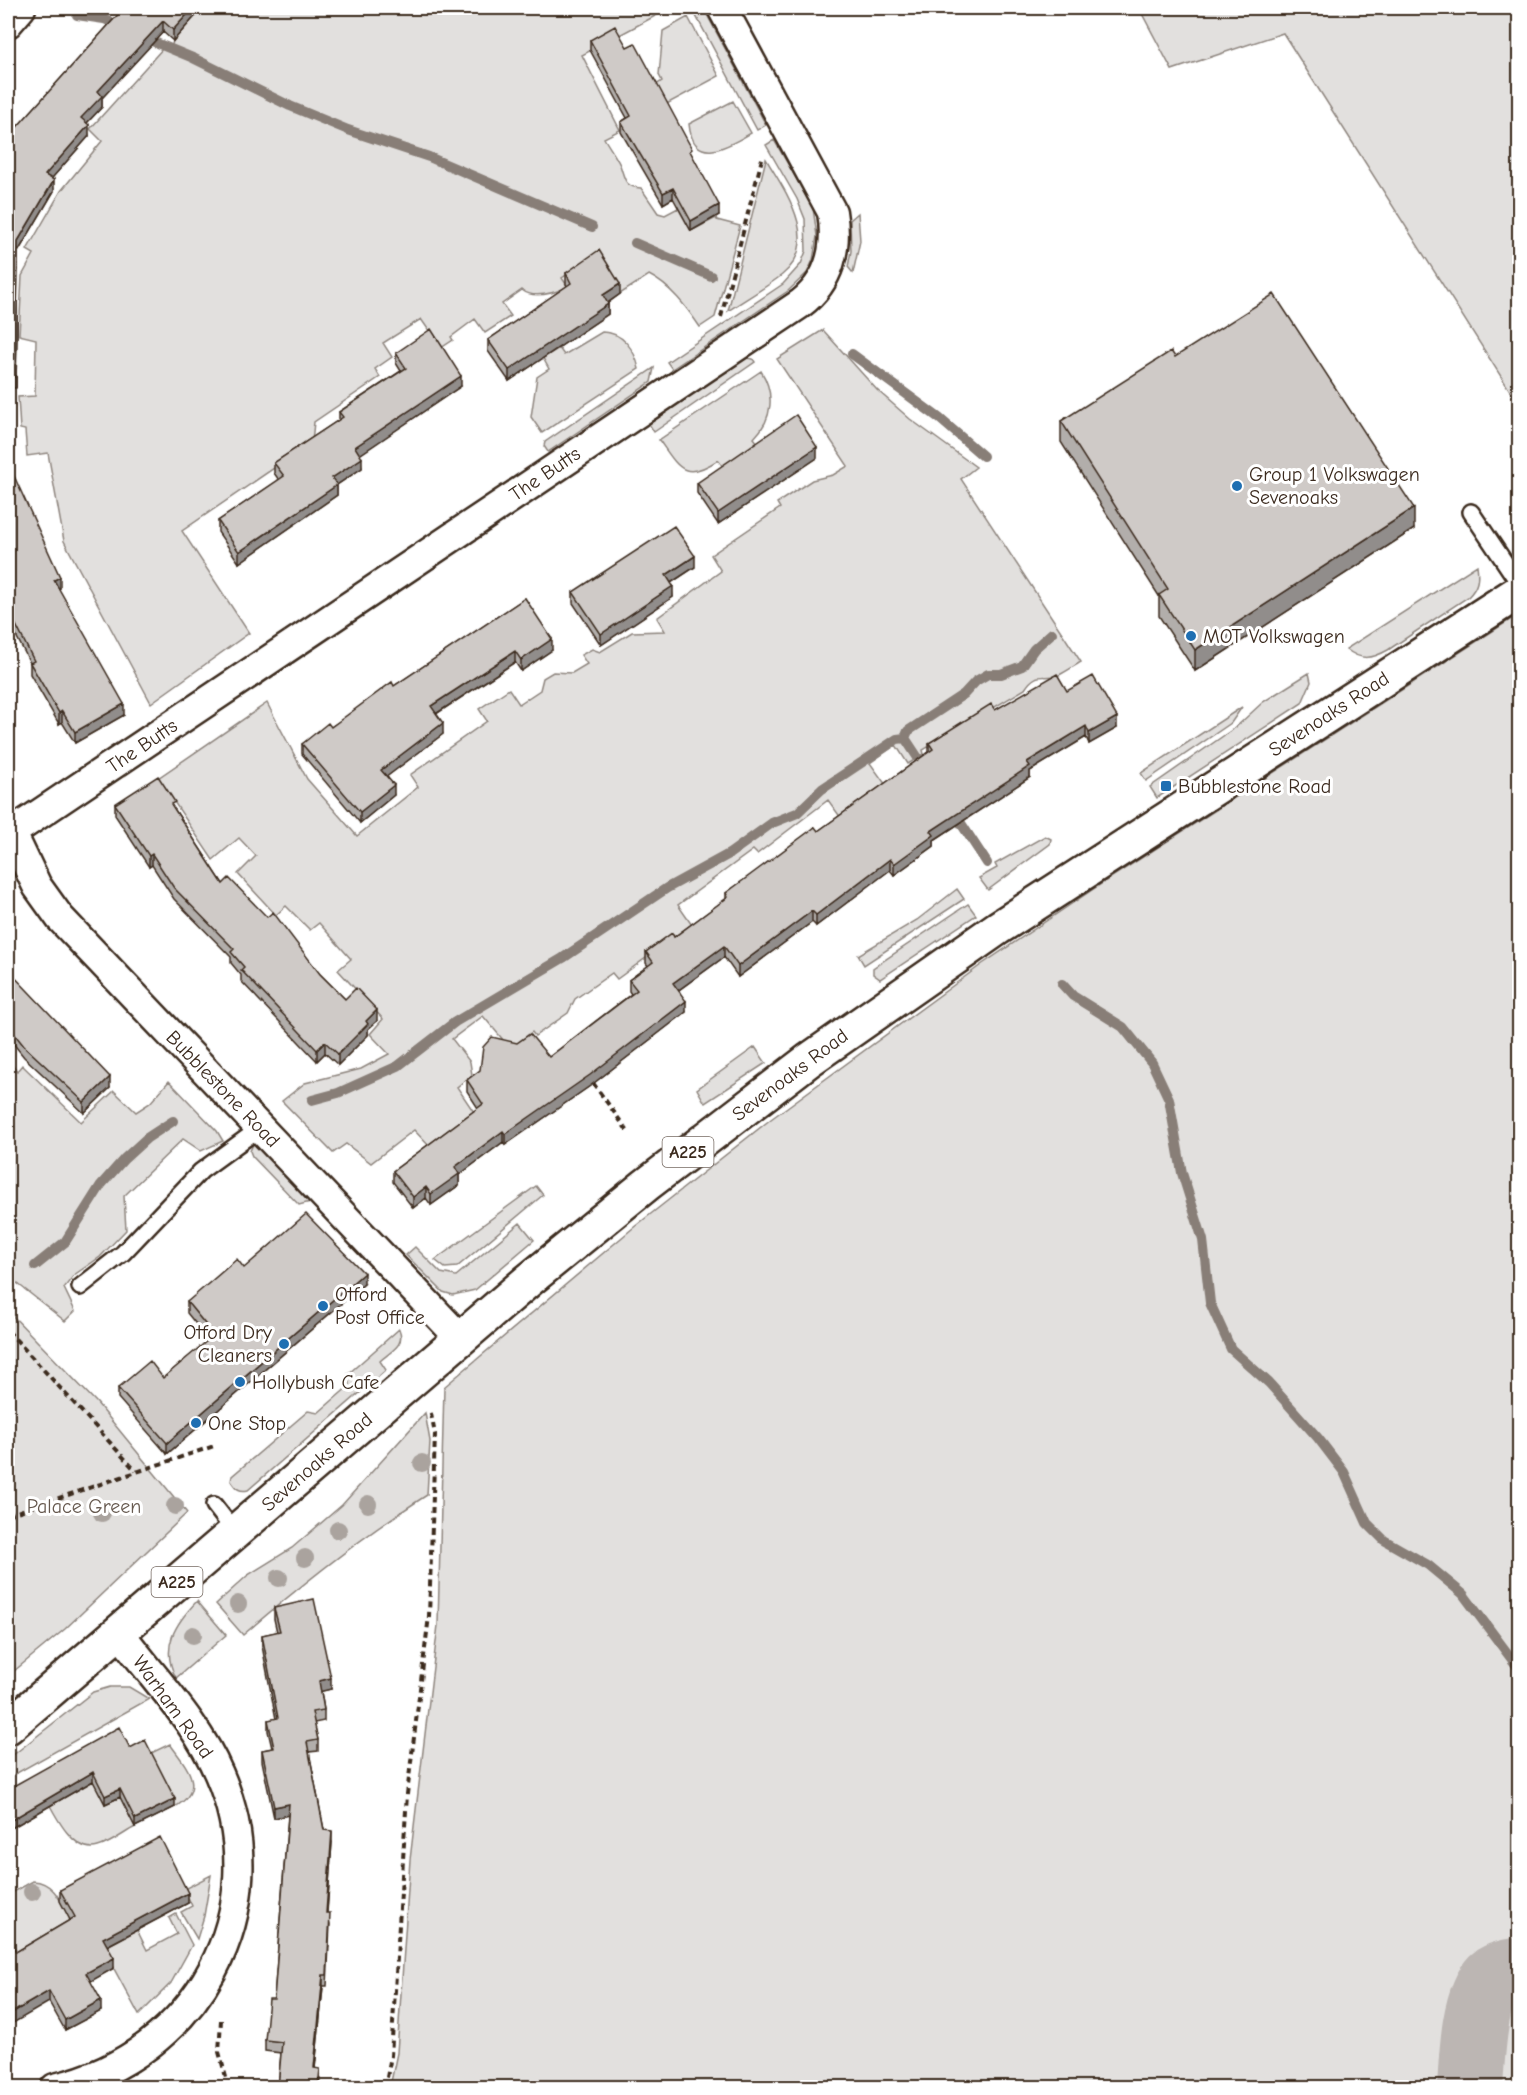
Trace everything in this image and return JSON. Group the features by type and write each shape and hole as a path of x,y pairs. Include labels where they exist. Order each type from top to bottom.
{"main road":[{"name":"Sevenoaks Road","path":"8,1727 120,1633 460,1338 646,1185 839,1037 1085,871 1520,591"}],"street":[{"name":"The Butts","path":"9,829 794,308 817,289 832,256 835,234 832,212 722,8"},
{"name":"Bubblestone Road","path":"9,829 39,890 60,918 460,1338"},
{"name":"Warham Road","path":"55,2088 98,2076 145,2049 177,2021 204,1987 227,1940 234,1913 238,1854 232,1810 219,1772 197,1736 120,1633"}],"lane":[{"path":"1471,512 1520,585"},
{"path":"80,1287 123,1253 201,1171 260,1128"},
{"path":"214,1504 235,1532"}],"path":[{"path":"720,320 764,149"},
{"path":"593,1083 629,1133"},
{"path":"8,1334 136,1471"},
{"path":"385,2088 392,2056 407,1794 429,1616 435,1434 434,1418 427,1403"},
{"path":"8,1515 213,1446"},
{"path":"204,1987 224,2004 218,2041 229,2088"}],"green space":[{"path":"202,8 670,8 582,55 620,130 604,138 628,184 641,188 658,213 665,215 678,208 691,231 716,218 740,226 715,317 700,327 671,291 649,275 620,294 599,261 577,268 562,278 568,287 538,295 522,290 502,304 511,316 485,333 475,319 451,337 453,340 441,348 421,319 383,343 392,357 375,369 380,377 314,422 312,442 182,531 249,633 151,703 64,541 48,453 27,456 25,430 20,429 18,397 35,396 36,339 19,335 22,276 34,254 27,250 61,191 102,141 90,129 164,47 170,51 173,41"},
{"path":"1139,8 1519,8 1519,405 1283,33 1172,70"},
{"path":"694,12 706,13 766,125 757,130"},
{"path":"688,17 719,76 663,106 653,87 662,81 659,75 663,31"},
{"path":"733,101 751,133 713,150 705,150 697,146 692,138 689,124"},
{"path":"774,140 813,208 817,236 813,260 807,273 788,291 672,369 667,362 783,284 801,264 806,251 805,219 797,199 766,145"},
{"path":"766,159 783,187 796,217 800,233 799,248 794,262 782,275 728,311"},
{"path":"858,213 860,241 853,273 848,267 851,251 850,220"},
{"path":"823,330 877,390 910,419 976,467 961,479 1081,662 1059,675 1033,680 1025,689 923,750 924,754 908,764 896,745 870,763 886,785 841,818 828,800 757,854 753,850 678,905 694,928 672,939 617,979 612,973 575,999 568,1013 535,1036 532,1032 510,1048 483,1016 452,1039 470,1062 472,1075 457,1087 476,1115 431,1148 414,1130 371,1163 346,1144 333,1153 282,1101 305,1083 361,1069 389,1054 370,1034 383,1019 338,970 351,959 319,923 310,930 286,906 276,915 238,874 256,856 239,838 213,860 158,778 267,703 307,779 357,836 418,787 410,775 487,721 479,709 509,689 519,704 540,690 543,678 553,672 572,673 587,664 581,655 592,649 600,652 632,632 665,631 657,618 721,571 711,555 780,508 777,503 812,480 833,475 848,466 777,359"},
{"path":"602,332 616,335 627,343 639,369 542,433 531,417 537,377 549,369 543,358 559,348 564,355"},
{"path":"746,358 753,359 755,362 654,432 649,424"},
{"path":"654,368 651,382 548,452 544,446 545,442"},
{"path":"761,371 770,397 765,423 754,438 762,448 727,472 718,460 707,467 690,471 677,464 659,440"},
{"path":"1477,565 1477,582 1468,597 1388,650 1377,655 1362,657 1346,649"},
{"path":"1519,614 1519,2087 390,2087 397,2053 410,1860 438,1625 444,1387 633,1228 771,1119 981,965 1092,890"},
{"path":"1309,673 1311,682 1302,703 1157,798 1150,787 1236,727 1263,702"},
{"path":"1242,707 1231,723 1146,781 1141,773"},
{"path":"1045,836 1051,839 1050,844 988,890 979,878 997,868 995,864"},
{"path":"957,889 964,899 864,965 858,955 917,920"},
{"path":"968,904 976,915 880,979 873,974 873,968"},
{"path":"755,1047 766,1063 705,1103 697,1089"},
{"path":"8,1060 17,1071 22,1065 81,1122 114,1091 136,1112 150,1103 169,1081 217,1131 223,1141 201,1151 183,1139 124,1196 126,1230 100,1257 74,1275 64,1288 75,1311 65,1321 8,1276"},
{"path":"254,1142 310,1202 299,1205 252,1156 250,1151"},
{"path":"536,1186 543,1195 457,1267 445,1268 435,1260"},
{"path":"520,1223 534,1240 475,1290 453,1295 443,1292 406,1255 415,1247 441,1273 456,1276"},
{"name":"Palace Green","path":"8,1311 97,1403 187,1513 65,1629 8,1676"},
{"path":"399,1329 401,1339 399,1344 380,1361 386,1370 248,1490 243,1491 235,1486 231,1481 232,1476 308,1411 318,1413 349,1386 348,1374"},
{"path":"425,1413 430,1441 427,1495 332,1562 243,1635 216,1604 248,1575 292,1548 342,1505"},
{"path":"197,1601 226,1635 176,1678 169,1656 172,1636 182,1618"},
{"path":"110,1687 129,1687 149,1699 8,1778 8,1759 93,1692"},
{"path":"170,1744 187,1768 192,1784 185,1800 175,1807 149,1754"},
{"path":"81,1756 105,1804 120,1797 135,1827 103,1846 88,1847 78,1843 69,1835 53,1812 36,1779 8,1791"},
{"path":"211,1875 204,1916 197,1939 181,1912 192,1906 184,1889"},
{"path":"33,1881 41,1882 53,1890 72,1923 19,1955 8,1936 8,1895"},
{"path":"176,1914 192,1945 171,1983 139,2015 99,1941 135,1926 147,1950 177,1934 169,1918"}],"building":[{"path":"124,8 193,8 173,30 163,21 98,91 102,96 81,118 89,125 45,175 54,180 18,241 16,377 8,377 8,137"},
{"path":"615,26 627,47 635,43 692,149 690,151 719,205 691,221 673,188 663,193 621,122 631,116 590,40"},
{"path":"599,250 620,284 603,295 608,304 509,370 488,340 571,283 566,273"},
{"name":"Group 1 Volkswagen Sevenoaks","path":"1274,294 1414,508 1195,650 1159,595 1168,589 1061,421 1171,351 1175,357"},
{"path":"431,329 461,376 355,447 362,458 332,478 337,485 239,552 218,521 284,476 274,463 343,417 339,412 406,368 396,353"},
{"path":"796,415 817,447 718,513 697,483"},
{"path":"9,465 60,577 54,580 124,704 75,732 62,711 59,713 30,663 34,661 8,609"},
{"path":"674,526 695,556 666,575 673,586 601,634 573,592"},
{"path":"525,598 552,639 521,660 515,651 431,706 443,723 381,770 394,785 360,812 302,744 328,723 331,727 392,682 394,686"},
{"path":"1057,674 1067,691 1093,676 1117,717 1089,733 1086,726 1027,762 1030,766 931,831 934,835 894,864 890,859 816,915 812,911 738,966 724,946 673,983 686,1001 590,1075 505,1134 503,1131 455,1167 459,1174 431,1194 426,1187 413,1197 393,1171 483,1104 467,1080 480,1070 483,1047 492,1037 517,1043 530,1034 549,1057 637,990 629,980 653,962 646,952 672,933 674,937 728,897 726,893 815,827 818,831 933,749 929,743 991,704 995,710"},
{"path":"158,776 175,802 171,804 223,884 229,878 267,917 273,912 320,974 345,999 356,988 377,1010 366,1021 368,1024 338,1054 325,1042 317,1050 241,970 244,967 231,952 234,949 174,888 152,854 149,856 115,804"},
{"path":"8,970 110,1077 84,1102 24,1046 8,1026"},
{"path":"306,1214 364,1273 167,1443 118,1388 150,1361 163,1378 214,1335 187,1302 237,1259 244,1268"},
{"path":"314,1599 331,1678 319,1681 324,1710 312,1712 318,1740 307,1742 324,1830 332,1831 326,1913 330,1913 327,1975 323,1975 314,2068 320,2069 318,2088 278,2088 282,2042 265,2040 269,1999 274,1999 289,1804 274,1807 262,1750 274,1748 268,1720 278,1718 262,1635 280,1631 274,1608"},
{"path":"119,1727 130,1748 145,1740 175,1799 135,1819 120,1789 105,1796 93,1772 8,1822 8,1789"},
{"path":"160,1837 188,1893 103,1938 114,1958 86,1973 101,2000 65,2020 49,1991 8,2015 8,1937 16,1952 75,1917 60,1890"}],"waterway":[{"path":"77,15 104,19 123,27"},
{"path":"142,37 193,58 290,106 348,130 429,157 592,227"},
{"path":"635,243 711,276"},
{"path":"852,354 939,418 983,456"},
{"path":"312,1100 338,1093 398,1066 455,1022 563,958 667,888 729,854 772,823 797,813 822,789 897,739 905,738 908,731 964,694 976,681 988,674 1001,674 1022,666 1034,649 1052,633"},
{"path":"905,738 926,770"},
{"path":"953,811 987,863"},
{"path":"1062,984 1073,996 1123,1027 1152,1063 1169,1099 1182,1173 1203,1240 1210,1303 1231,1349 1269,1383 1318,1438 1344,1472 1367,1523 1384,1540 1428,1565 1463,1594 1520,1670"},
{"path":"35,1266 65,1242 101,1185 124,1159 147,1138 173,1121"},
{"path":"1470,2088 1477,2015 1486,1989 1496,1977 1520,1971"}],"place":[{"name":"Group 1 Volkswagen Sevenoaks","path":"1237,486"},
{"name":"MOT Volkswagen","path":"1191,636"},
{"name":"Bubblestone Road","path":"1166,786"},
{"name":"Otford Post Office","path":"323,1306"},
{"name":"Otford Dry Cleaners","path":"284,1344"},
{"name":"Hollybush Cafe","path":"240,1382"},
{"name":"One Stop","path":"196,1423"}]}
